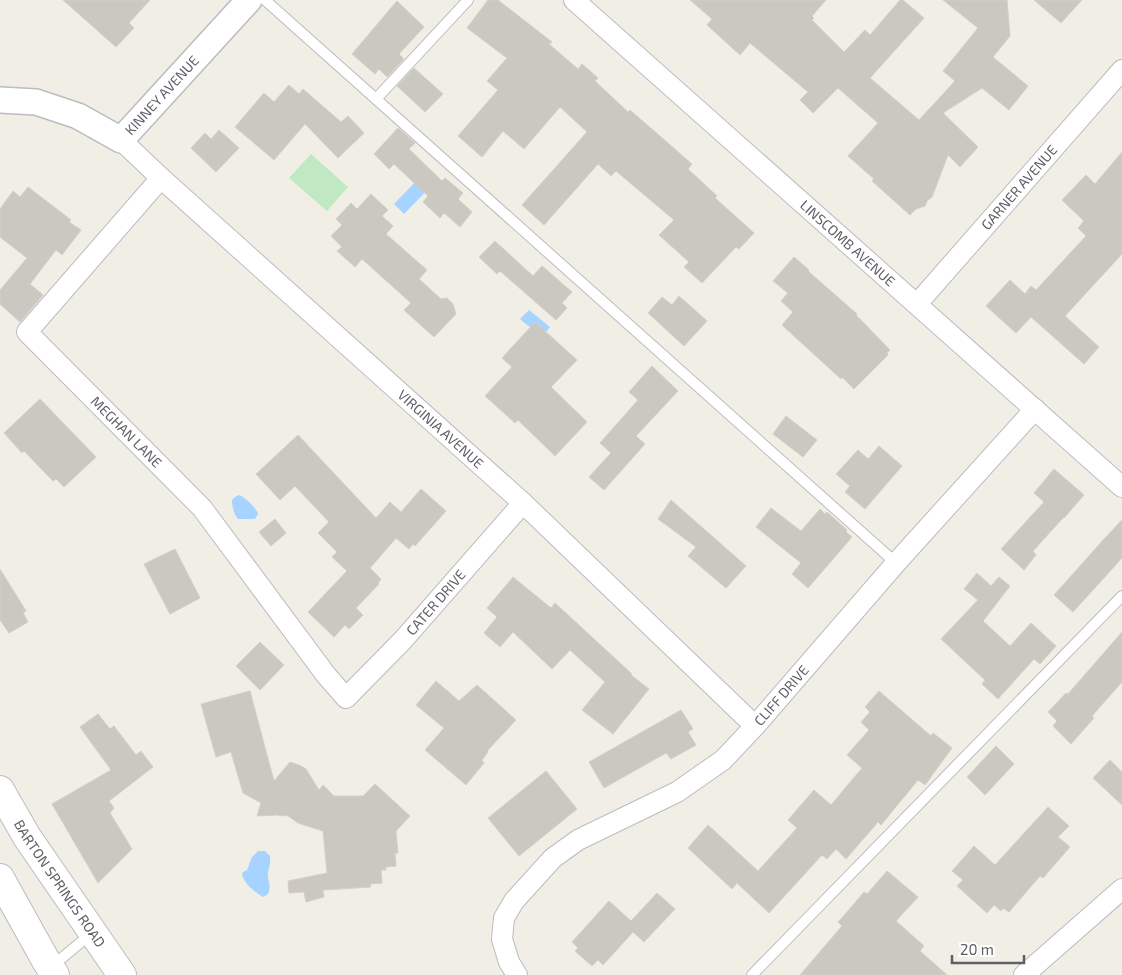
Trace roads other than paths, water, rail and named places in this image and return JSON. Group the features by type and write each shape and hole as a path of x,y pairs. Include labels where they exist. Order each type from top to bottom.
{"main road":[{"name":"BARTON SPRINGS ROAD","path":"0,790 27,837 122,975"},
{"path":"0,878 53,971"}],"street":[{"name":"KINNEY AVENUE","path":"0,100 36,102 78,116 120,140 249,0"},
{"name":"LINSCOMB AVENUE","path":"574,0 1122,486"},
{"name":"GARNER AVENUE","path":"917,304 1122,70"},
{"name":"VIRGINIA AVENUE","path":"120,140 523,503 755,726"},
{"name":"MEGHAN LANE","path":"161,178 27,332 202,508 326,675 346,698"},
{"name":"CLIFF DRIVE","path":"517,975 508,962 502,939 504,918 514,901 553,858 578,840 677,792 722,760 755,726 896,563 1035,409"},
{"name":"CATER DRIVE","path":"346,698 403,640 523,503"},
{"path":"1024,975 1122,889"}],"lane":[{"path":"266,0 896,563"},
{"path":"376,99 468,0"},
{"path":"752,975 1122,596"},
{"path":"53,971 93,933"}],"water":[{"path":"425,172 436,181 404,214 394,204"},
{"path":"529,310 550,327 542,337 520,319"},
{"path":"239,495 247,500 255,509 258,514 255,519 238,519 233,510 232,500"},
{"path":"258,851 265,851 270,856 269,891 263,897 248,885 242,875 247,870 252,857"}]}
